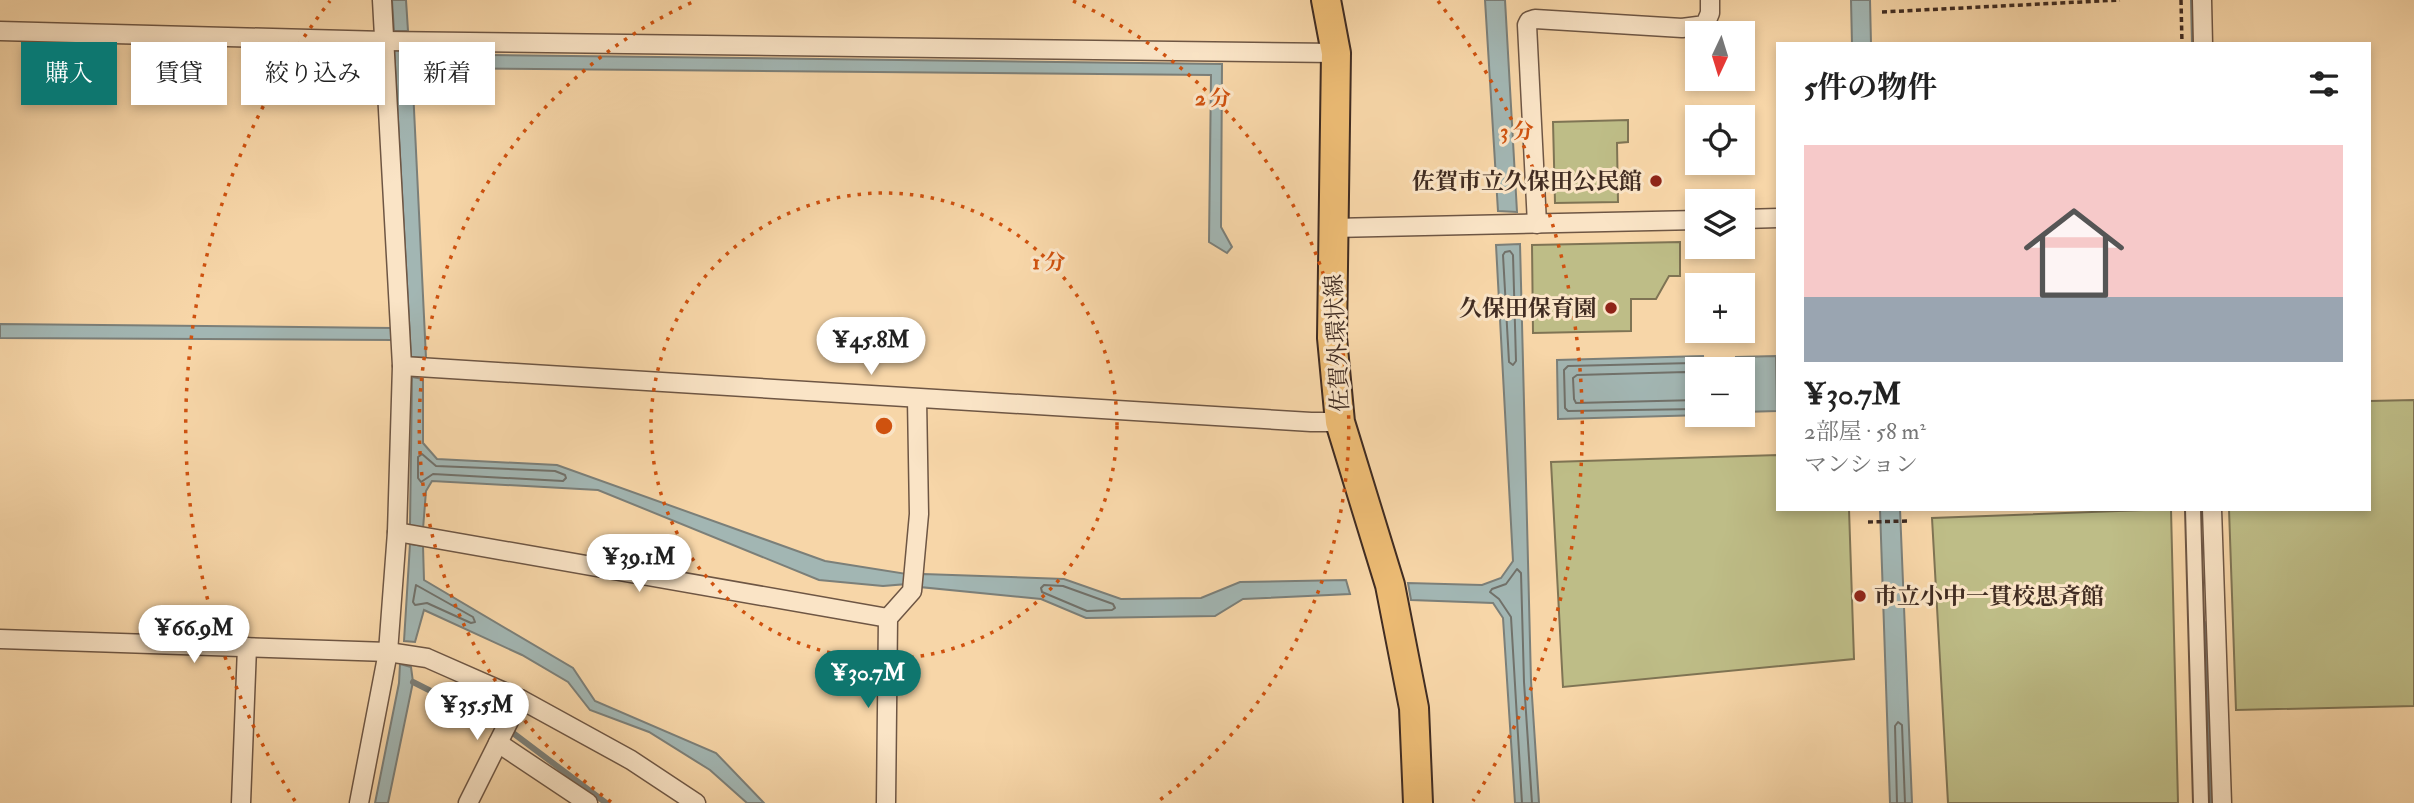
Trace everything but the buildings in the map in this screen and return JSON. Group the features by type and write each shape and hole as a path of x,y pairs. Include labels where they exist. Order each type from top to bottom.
{"main road":[{"name":"佐賀外環状線","path":"1326,0 1336,53 1332,338 1340,422 1392,598 1414,708 1418,803"}],"street":[{"path":"359,803 388,652 397,532 402,366 382,0"},
{"path":"1537,224 1527,25 1530,21 1535,19 1682,28 1705,24 1710,13 1710,0"},
{"path":"2203,0 2203,42"},
{"path":"0,32 385,41 1336,53"},
{"path":"1755,219 1776,218"},
{"path":"1334,229 1685,220"},
{"path":"402,366 918,399 1340,422"},
{"path":"886,803 888,618 912,591 919,514 918,399"},
{"path":"2193,511 2201,803"},
{"path":"2212,511 2222,803"},
{"path":"397,532 888,618"},
{"path":"0,639 388,652 426,658 520,699 631,760 696,803"},
{"path":"241,803 247,647"},
{"path":"468,803 520,699"},
{"path":"498,743 580,801"}],"path":[{"path":"1882,12 2120,0"},
{"path":"2181,0 2182,42"},
{"path":"1868,522 1908,521"}],"shaded area":[{"path":"1628,120 1628,142 1617,143 1618,202 1555,203 1553,122"},
{"path":"1680,242 1680,276 1669,276 1656,299 1631,299 1631,331 1533,333 1532,245"},
{"path":"2414,400 2414,706 2236,710 2229,511 2371,511 2371,401"},
{"path":"1776,455 1776,511 1849,511 1854,659 1563,687 1551,462"},
{"path":"2171,511 2178,803 1948,803 1932,518"}],"water":[{"path":"392,0 406,0 408,31 394,31"},
{"path":"1485,0 1505,0 1517,212 1498,211"},
{"path":"1851,0 1870,0 1871,42 1852,42"},
{"path":"394,47 399,47 399,105 414,105 426,358 411,357"},
{"path":"495,55 1222,64 1221,227 1232,247 1227,253 1209,242 1211,75 495,69"},
{"path":"1520,244 1531,681 1539,803 1515,803 1503,618 1493,603 1411,600 1408,583 1482,585 1501,578 1513,561 1496,245"},
{"path":"0,324 392,328 393,340 0,338"},
{"path":"1703,356 1703,357 1685,357 1685,416 1558,419 1557,360"},
{"path":"1776,356 1776,411 1755,412 1755,357 1736,357"},
{"path":"412,377 423,379 423,443 437,459 557,465 825,561 907,574 907,584 883,586 819,580 598,490 432,481 426,491 423,529 410,526"},
{"path":"1880,511 1900,511 1912,803 1890,803"},
{"path":"410,544 423,546 424,580 573,668 595,701 716,753 764,803 747,803 710,770 649,732 590,710 568,682 522,655 424,610 415,642 404,641"},
{"path":"923,574 1064,579 1121,599 1201,598 1240,582 1346,580 1350,594 1243,599 1215,616 1086,618 1041,599 920,587"},
{"path":"400,664 411,667 413,682 388,803 375,803 399,683"}],"waterway":[{"path":"2193,0 2194,42"},
{"path":"2203,623 2210,803"},
{"path":"413,682 494,723"},
{"path":"513,733 606,803"}],"place":[{"name":"佐賀市立久保田公民館","path":"1656,181"},
{"name":"久保田保育園","path":"1611,308"},
{"name":"市立小中一貫校思斉館","path":"1860,596"}]}
